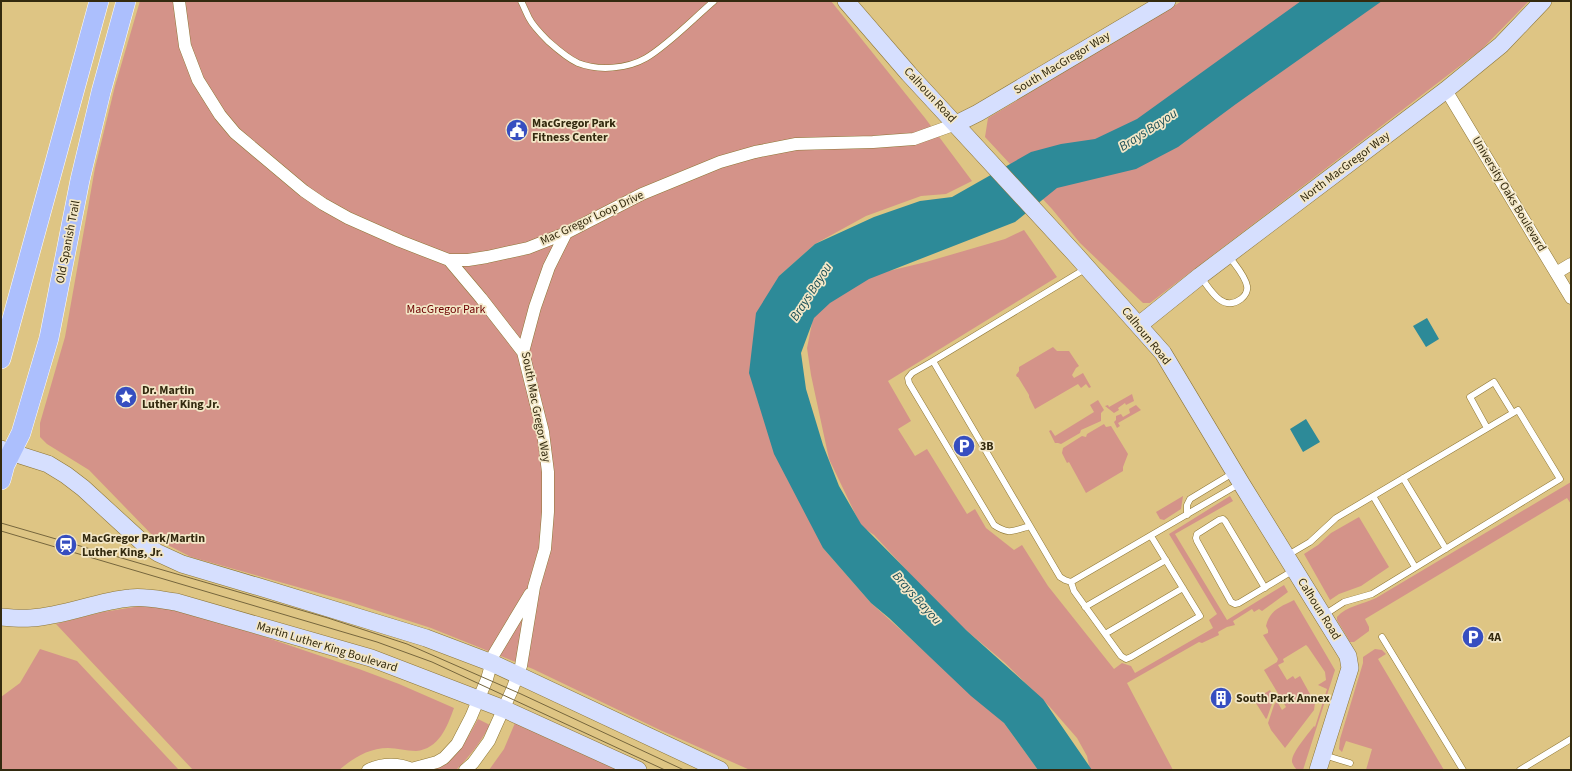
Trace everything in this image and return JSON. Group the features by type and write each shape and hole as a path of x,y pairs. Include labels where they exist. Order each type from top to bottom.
{"main road":[{"path":"1,359 99,1"},
{"name":"Old Spanish Trail","path":"1,480 6,450 21,433 49,338 80,180 101,92 126,1"}],"street":[{"name":"Mac Gregor Loop Drive","path":"179,1 185,46 198,80 220,115 235,133 304,191 323,204 348,218 400,241 449,260 468,260 506,254 528,248 566,234 642,194 720,162 770,148 796,144 873,142 914,138 956,124"},
{"name":"Calhoun Road","path":"846,1 909,74 1088,268 1163,353 1237,478 1348,656 1350,668 1321,762"},
{"name":"South MacGregor Way","path":"956,124 978,113 1167,1"},
{"name":"North MacGregor Way","path":"1139,325 1200,276 1446,90 1501,45 1543,1"},
{"name":"University Oaks Boulevard","path":"1446,90 1571,298"},
{"name":"South Mac Gregor Way","path":"465,770 473,763 489,741 518,675 521,666 534,587 545,549 548,512 548,472 543,432 523,352 535,307 549,267 566,234"},
{"path":"449,260 523,352"},
{"path":"1556,273 1571,264"},
{"path":"6,450 48,464 66,475 83,488 143,543 158,553 182,564 426,638 492,663 720,770"},
{"name":"South Mac Gregor Way","path":"412,769 437,762 451,751 467,726 492,663 494,654 534,587"},
{"name":"Martin Luther King Boulevard","path":"1,617 32,618 53,615 103,602 131,598 153,598 176,602 370,658 504,709 638,770"},
{"path":"368,770 382,765 394,764 412,769"}],"lane":[{"path":"521,1 529,19 542,35 559,51 578,63 597,68 616,68 635,63 645,58 658,50 714,1"},
{"path":"1200,276 1218,299 1225,304 1233,303 1239,300 1246,292 1247,286 1245,279 1228,255"},
{"path":"1030,526 1010,532 1004,532 994,525 909,383 908,378 912,373 1088,268"},
{"path":"933,361 1060,576 1065,580 1071,582 1152,536 1187,515 1237,478"},
{"path":"1487,428 1470,397 1494,382 1513,413"},
{"path":"1264,588 1223,519 1197,534 1197,541 1231,602 1235,604 1239,603 1264,588 1336,518 1518,410 1560,479 1372,594 1344,602 1323,616"},
{"path":"1187,515 1187,505 1190,500 1237,478"},
{"path":"1403,478 1446,549"},
{"path":"1373,496 1415,567"},
{"path":"1071,582 1074,591 1085,607 1121,656 1126,659 1200,616 1152,536"},
{"path":"1085,607 1166,560"},
{"path":"1105,634 1183,588"},
{"path":"1382,637 1463,770"},
{"path":"1520,770 1571,739"},
{"path":"1321,762 1350,763"}],"green space":[{"name":"MacGregor Park","path":"140,1 831,1 925,118 972,181 946,194 921,196 866,216 815,244 779,276 823,548 871,603 1004,723 1038,770 750,770 660,730 533,669 431,628 347,601 191,557 156,539 89,470 47,444 40,437 40,423 65,337 95,168 115,86"},
{"path":"1182,1 1529,1 1482,49 1150,303 1143,303 1080,243 1052,209 985,137 988,118"},
{"path":"1024,230 1057,277 888,381 911,421 898,429 915,456 927,449 967,514 975,509 986,528 1014,550 1022,545 1048,586 1114,669 1122,663 1131,666 1135,673 1213,628 1209,620 1217,614 1169,534 1230,496 1233,501 1175,534 1227,620 1284,585 1288,592 1262,611 1259,609 1254,612 1252,609 1233,621 1235,625 1218,632 1219,635 1202,643 1199,642 1127,683 1173,770 1090,770 1087,756 1077,738 1049,706 1004,662 949,616 874,535 861,526 829,459 811,375 807,348 813,318 837,292 872,275 926,262 1005,239"},
{"path":"1053,347 1057,351 1069,351 1079,366 1072,375 1074,378 1083,373 1091,387 1089,388 1086,384 1081,388 1078,384 1035,409 1029,395 1016,375 1019,371 1019,367"},
{"path":"1132,394 1134,401 1126,405 1125,403 1114,413 1105,406 1108,405 1109,407"},
{"path":"1098,400 1104,410 1101,413 1101,421 1081,430 1080,433 1061,444 1055,443 1049,431 1051,430 1055,436 1094,412 1090,405"},
{"path":"1136,405 1141,410 1118,423 1120,426 1117,428 1114,422 1116,420 1116,416 1121,414 1123,417 1130,413 1129,409"},
{"path":"1104,424 1106,427 1111,426 1128,454 1123,471 1086,493 1069,462 1067,463 1062,453 1063,448 1082,436 1086,437 1087,434"},
{"path":"1571,482 1571,504 1567,498 1365,619 1369,627 1369,631 1354,642 1350,642 1337,620 1337,617 1345,610 1376,598"},
{"path":"1183,496 1181,509 1164,520 1160,519 1156,512"},
{"path":"1359,517 1389,567 1361,586 1339,594 1330,600 1304,554 1318,545 1331,533"},
{"path":"1294,600 1335,670 1303,770 1296,769 1293,765 1292,758 1301,743 1314,726 1315,727 1327,689 1318,685 1326,680 1325,672 1306,645 1283,659 1284,662 1278,665 1287,680 1293,676 1295,679 1300,676 1315,703 1314,710 1285,748 1271,730 1268,723 1274,705 1277,701 1282,710 1286,707 1264,670 1277,662 1278,659 1263,635 1268,633 1266,626 1270,616 1276,610"},
{"path":"141,606 178,610 259,635 359,669 399,684 454,708 441,736 431,746 416,751 381,748 362,754 339,770 193,770 56,624 103,612"},
{"path":"40,649 77,661 179,770 1,770 1,697 20,683"},
{"path":"1375,649 1382,650 1386,654 1378,659 1444,770 1366,770 1372,749 1346,741 1342,752 1339,749 1340,739 1363,663 1363,657"},
{"path":"1270,690 1274,698 1266,719 1254,700"},
{"path":"478,719 490,725 479,743 466,759 456,770 432,770 441,766 455,756 465,743"},
{"path":"515,723 565,743 622,770 489,770 504,749"}],"water":[{"name":"Brays Bayou","path":"1301,1 1382,1 1236,104 1178,147 1136,169 1057,188 1015,222 869,279 830,303 814,318 801,353 806,389 823,445 839,486 861,524 966,630 1043,699 1092,770 1038,770 1004,723 971,696 889,618 871,603 823,548 774,454 749,373 756,313 779,276 815,244 874,217 920,201 952,197 1031,152 1061,144 1095,139 1137,119"},
{"path":"1427,318 1439,339 1426,347 1413,326"},
{"path":"1306,419 1320,442 1303,452 1290,429"}],"tram line":[{"path":"1,523 328,618 407,644 521,694 684,770"},
{"path":"1,531 377,642 432,662 665,770"}],"place":[{"name":"MacGregor Park Fitness Center","path":"517,130"},
{"name":"Dr. Martin Luther King Jr.","path":"126,397"},
{"name":"3B","path":"964,446"},
{"name":"MacGregor Park/Martin Luther King, Jr.","path":"66,545"},
{"name":"4A","path":"1473,637"},
{"name":"South Park Annex","path":"1221,698"}]}
